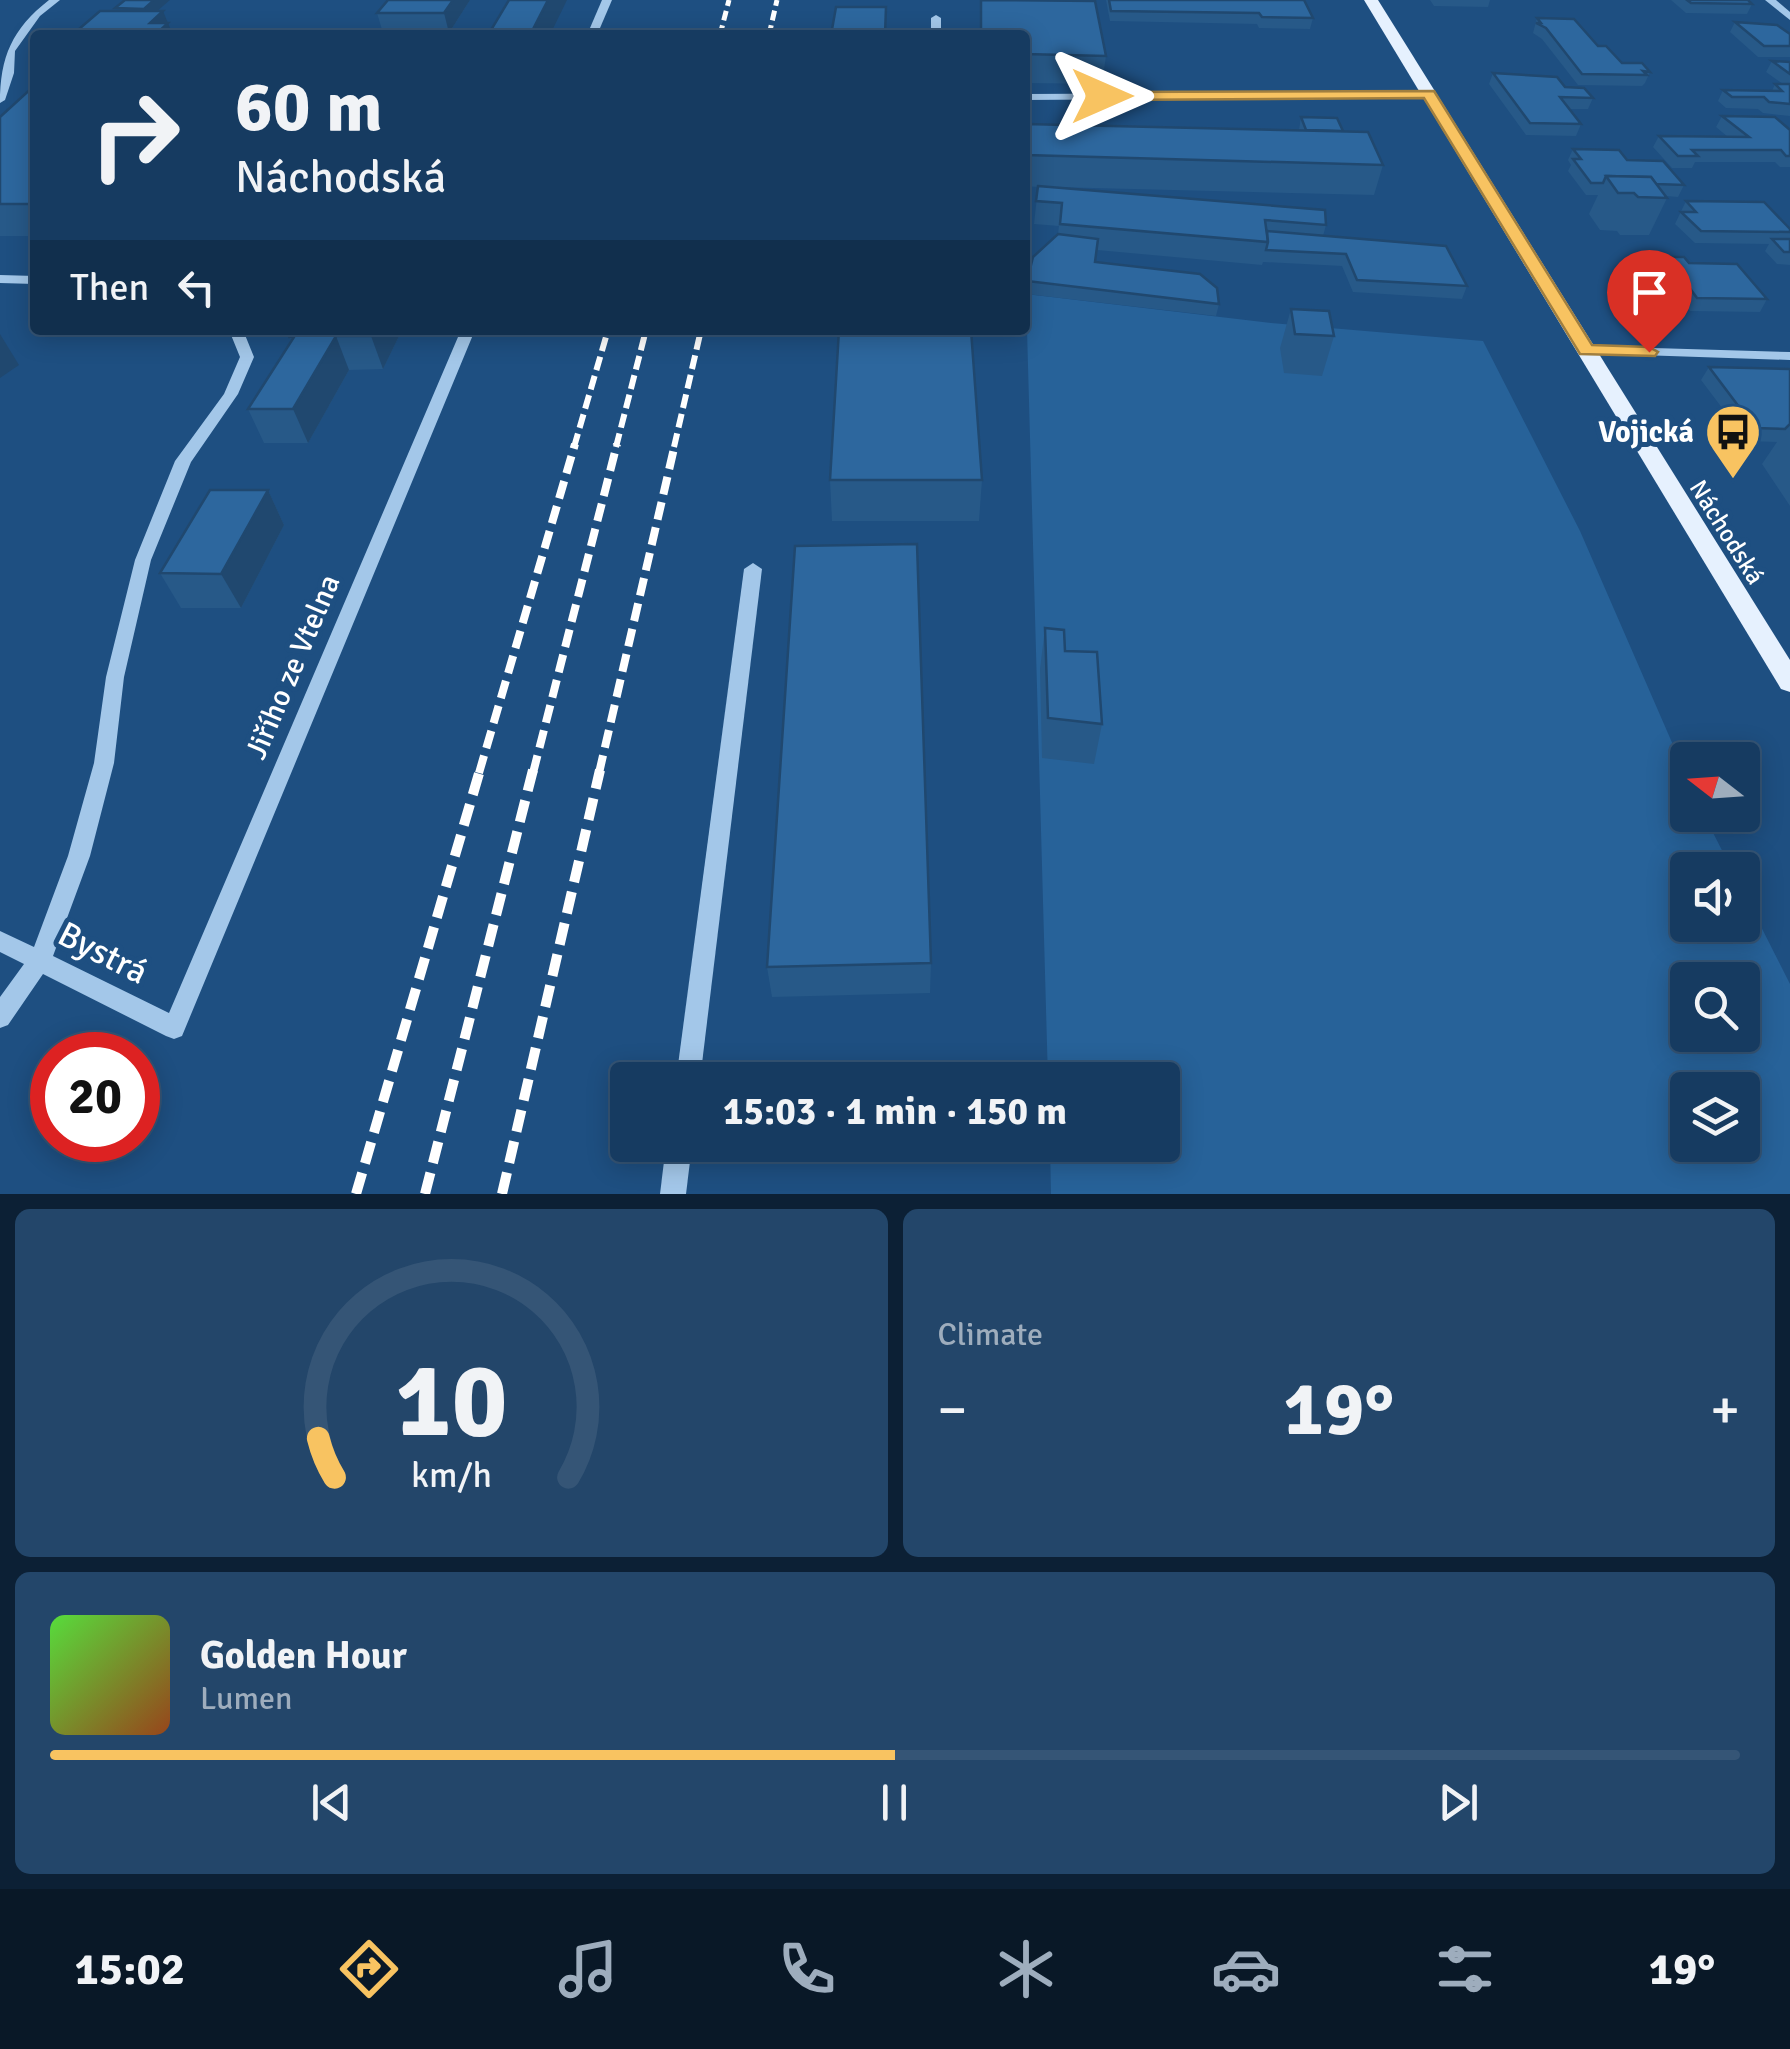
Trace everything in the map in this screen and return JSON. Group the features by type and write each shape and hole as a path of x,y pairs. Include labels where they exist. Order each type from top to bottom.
{"main road":[{"name":"Náchodská","path":"1371,0 1790,682"}],"street":[{"path":"0,100 9,73 10,51 37,14 55,0"},
{"path":"594,30 606,0"},
{"path":"1770,0 1790,16"},
{"path":"936,18 936,30"},
{"path":"1030,97 1429,94"},
{"path":"0,278 30,280"},
{"path":"0,1016 40,960 79,856 104,763 115,677 142,560 184,461 231,394 246,357 238,335"},
{"name":"Jiřího ze Vtelna","path":"174,1028 466,335"},
{"path":"1586,350 1790,356"},
{"path":"690,1062 754,570"},
{"name":"Bystrá","path":"0,940 174,1028"},
{"path":"673,1194 678,1162"}],"shaded area":[{"path":"1030,294 1271,323 1483,341 1580,531 1672,742 1670,832 1713,832 1723,852 1670,852 1670,942 1760,942 1760,925 1790,984 1790,1194 1051,1194 1050,1162 1180,1162 1180,1062 1047,1062 1027,335"}],"building":[{"path":"125,0 154,0 144,9 115,8"},
{"path":"388,0 453,0 444,13 377,13"},
{"path":"509,0 548,0 533,30 491,30"},
{"path":"981,0 1095,1 1106,56 1030,54 1030,30 981,30"},
{"path":"1109,0 1304,0 1313,18 1262,17 1259,13 1111,11"},
{"path":"1687,0 1748,0 1752,4 1691,3"},
{"path":"836,7 886,7 885,30 832,30"},
{"path":"100,11 163,11 150,23 168,23 160,30 78,30"},
{"path":"1537,18 1574,19 1598,46 1606,46 1622,63 1642,63 1650,72 1582,74 1546,28 1536,23 1541,23"},
{"path":"1735,22 1777,25 1790,34 1790,46 1764,46"},
{"path":"1772,61 1790,62 1790,74"},
{"path":"1493,73 1557,77 1565,87 1584,88 1593,98 1560,97 1581,124 1530,123"},
{"path":"1775,84 1790,84 1790,104 1769,102 1764,97 1732,97 1723,90 1782,91"},
{"path":"30,90 30,204 0,204 0,117"},
{"path":"1722,116 1775,117 1790,130 1790,156 1781,150 1692,150 1698,156 1678,156 1659,136 1749,137"},
{"path":"1301,117 1337,118 1343,131 1306,130"},
{"path":"1030,124 1368,132 1383,165 1030,155"},
{"path":"1573,149 1619,150 1627,160 1663,161 1684,185 1656,184 1651,177 1606,176 1603,183 1591,183 1573,159 1581,159"},
{"path":"1606,176 1651,177 1667,198 1618,193"},
{"path":"1038,186 1325,210 1326,225 1265,220 1268,242 1060,224 1062,203 1036,201"},
{"path":"1686,201 1764,202 1790,232 1701,231 1681,212 1696,212"},
{"path":"1267,231 1446,246 1467,286 1357,280 1346,254 1266,250"},
{"path":"1058,234 1098,239 1095,262 1200,274 1217,288 1219,304 1030,281 1033,257"},
{"path":"1772,239 1790,239 1790,252 1784,252"},
{"path":"1667,257 1684,257 1689,263 1737,264 1767,299 1697,298"},
{"path":"1291,309 1329,311 1334,336 1295,334"},
{"path":"372,335 336,336 293,409 248,409 294,337 290,337"},
{"path":"839,335 971,335 982,480 830,480"},
{"path":"1709,367 1790,369 1790,424 1785,429 1755,428"},
{"path":"210,490 268,490 221,574 160,573"},
{"path":"917,544 931,963 767,967 795,546"},
{"path":"1045,628 1064,630 1065,651 1097,652 1102,724 1048,718"}],"railway":[{"path":"721,30 729,0"},
{"path":"770,30 777,0"},
{"path":"574,447 607,335"},
{"path":"616,447 645,335"},
{"path":"674,447 700,335"},
{"path":"479,773 575,444"},
{"path":"533,773 617,444"},
{"path":"599,773 675,444"},
{"path":"356,1194 480,770"},
{"path":"425,1194 533,770"},
{"path":"502,1194 600,770"}],"place":[{"name":"Vojická","path":"1733,481"}],"route":[{"path":"1102,96 1429,94 1586,350 1649,352"}]}
